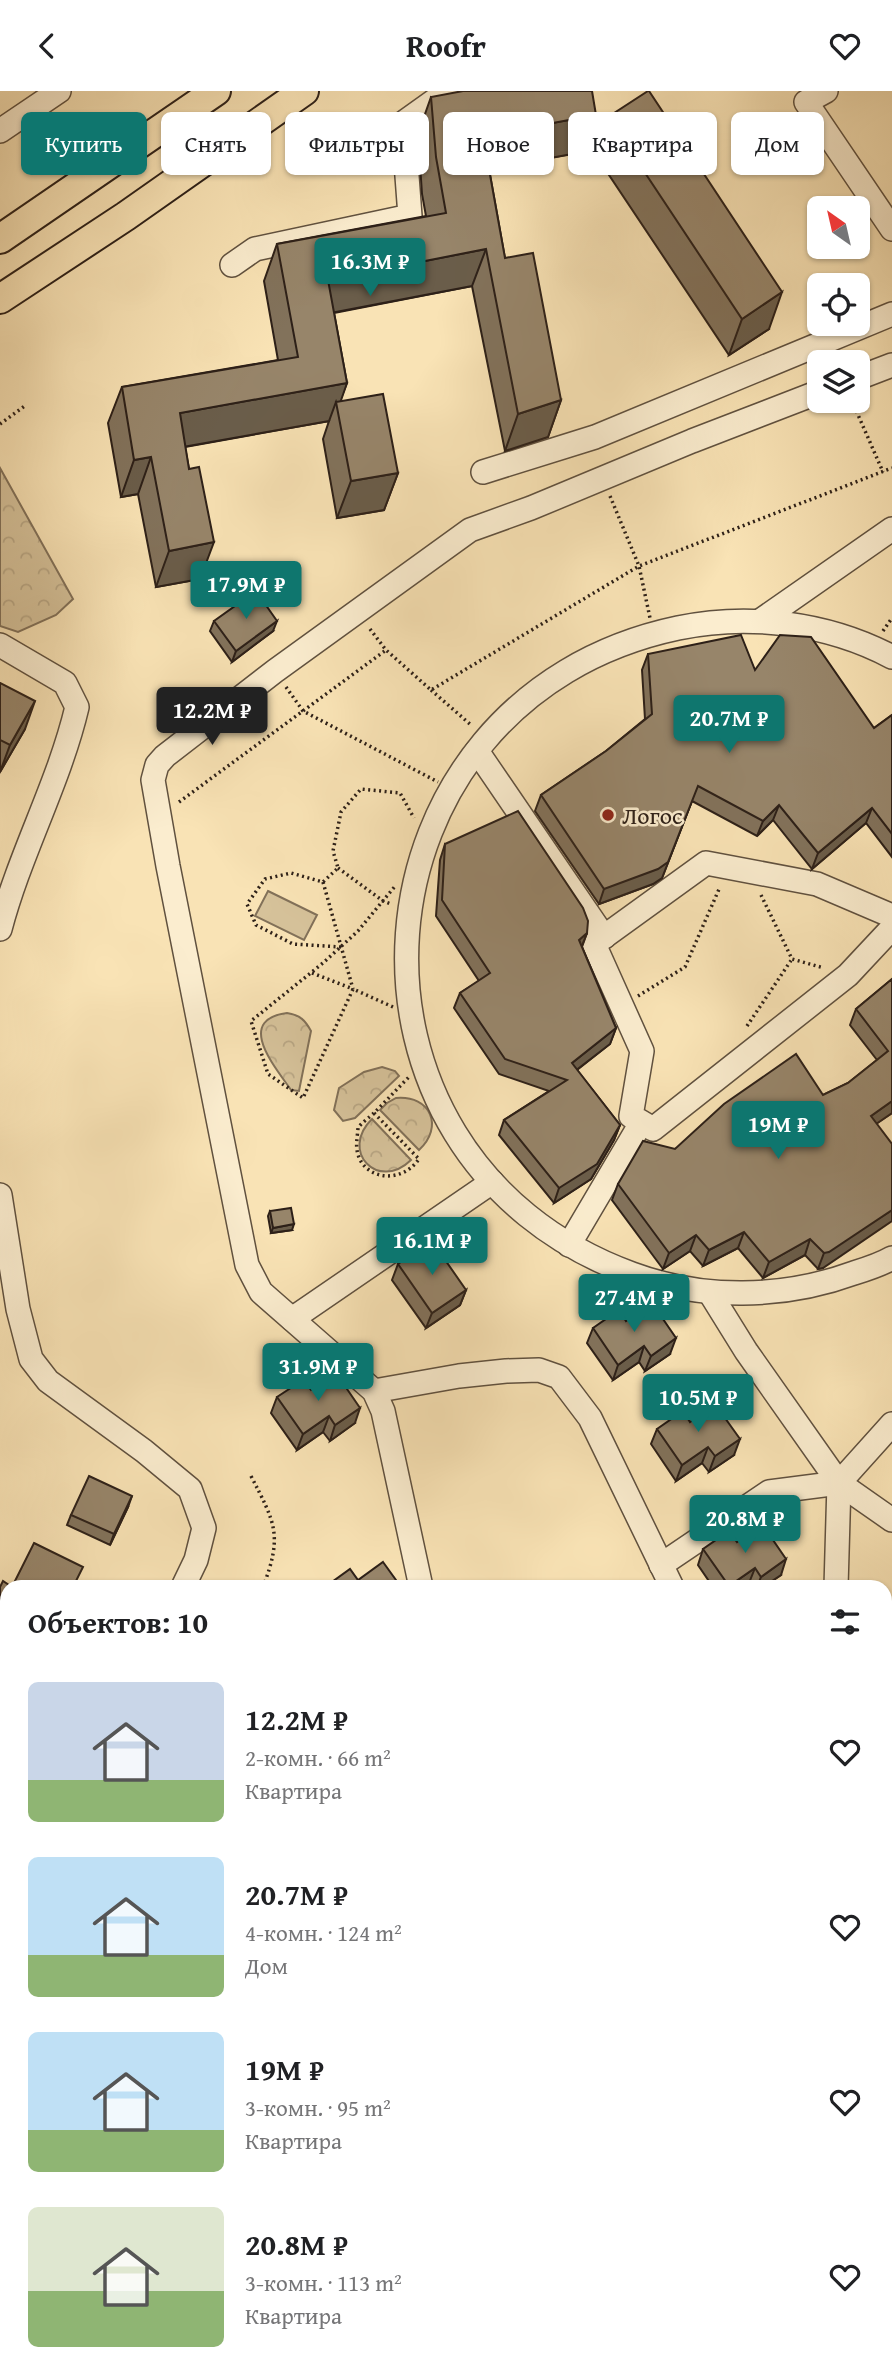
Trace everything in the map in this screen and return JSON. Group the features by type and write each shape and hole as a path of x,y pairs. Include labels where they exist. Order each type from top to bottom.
{"main road":[{"path":"0,239 216,91"},
{"path":"0,299 126,216 304,91"}],"street":[{"path":"0,131 60,91"},
{"path":"232,265 255,249 410,216 403,123 448,91"},
{"path":"810,95 892,229"},
{"path":"483,473 595,437 892,314"},
{"path":"870,373 892,365"},
{"path":"419,1580 383,1411 374,1391 261,1293 247,1265 153,780 157,765 275,671 470,530 807,397"},
{"path":"760,621 892,529"},
{"path":"892,657 873,646 818,629 760,621 702,623 653,633 591,656 542,686 498,725 462,770 430,832 415,876 406,933 406,991 417,1048 438,1102 467,1152 504,1196 548,1234 599,1262 653,1282 710,1293 770,1293 829,1283 892,1258"},
{"path":"0,645 65,683 77,707 68,745 11,888 0,929"},
{"path":"482,745 604,937"},
{"path":"892,916 817,884 706,863 594,944 642,1051 631,1116 653,1129 848,975 892,928"},
{"path":"569,1245 641,1123"},
{"path":"292,1319 492,1182"},
{"path":"0,1195 18,1309 32,1359 48,1381 144,1451 190,1489 204,1528 196,1560 186,1580"},
{"path":"710,1293 746,1351 839,1483 892,1520"},
{"path":"374,1391 506,1371 539,1370 559,1377 590,1418 668,1580"},
{"path":"836,1580 839,1483 892,1424"},
{"path":"661,1565 769,1492 839,1483"}],"path":[{"path":"0,424 26,405"},
{"path":"857,413 883,472"},
{"path":"430,690 639,566 892,468"},
{"path":"603,478 639,566 653,633"},
{"path":"356,612 386,650 430,690 482,745"},
{"path":"160,816 386,650"},
{"path":"275,671 303,711 452,789"},
{"path":"410,910 383,901 338,868 332,851 341,812 361,789 400,793 415,822"},
{"path":"323,882 338,868"},
{"path":"739,869 792,959 848,975"},
{"path":"622,1006 685,967 739,869"},
{"path":"323,882 291,873 265,879 247,904 256,925 293,944 341,947"},
{"path":"323,882 341,947 353,989 303,1098 268,1074 251,1021 341,947 358,931 396,885 401,874"},
{"path":"311,972 411,1015"},
{"path":"374,1112 419,1159 404,1174 381,1176 369,1171 360,1161 355,1149 358,1129 374,1112 423,1063"},
{"path":"251,1476 273,1520 274,1557 265,1580"}],"green space":[{"path":"0,468 73,599 56,615 18,632 0,626"},
{"path":"268,891 317,915 304,940 255,916"},
{"path":"287,1013 302,1019 311,1031 299,1091 291,1090 277,1070 269,1058 261,1035 263,1025 271,1017"},
{"path":"382,1067 395,1071 399,1076 355,1118 343,1121 334,1110 339,1088 364,1072"},
{"path":"396,1098 408,1098 418,1102 430,1114 431,1132 419,1150 380,1110"},
{"path":"372,1119 411,1160 398,1169 386,1172 375,1170 367,1163 361,1154 360,1143 363,1131"}],"building":[{"path":"463,91 592,91 596,112 568,112 568,120 554,123 554,112 443,112 443,175 490,175 505,258 533,253 561,400 518,414 486,249 328,280 347,383 180,413 189,469 199,467 214,542 169,551 151,457 134,460 122,387 298,357 277,244 446,213 436,157 431,97"},
{"path":"649,91 663,112 616,112"},
{"path":"646,175 705,175 782,292 742,319"},
{"path":"383,394 398,473 351,481 336,402"},
{"path":"256,591 277,621 236,651 214,621"},
{"path":"741,635 755,670 780,635 811,637 874,728 892,715 892,834 872,808 818,853 779,805 763,821 698,786 668,862 658,869 604,889 541,795 606,751 652,714 648,654"},
{"path":"0,683 35,701 10,745 0,740"},
{"path":"518,811 583,908 588,921 587,933 579,940 616,1028 572,1063 620,1125 597,1164 559,1188 504,1120 567,1080 505,1059 460,993 490,973 442,900 445,844"},
{"path":"892,979 892,1101 871,1116 892,1144 892,1210 824,1253 810,1239 769,1262 744,1232 709,1250 696,1235 669,1253 618,1184 643,1141 675,1149 724,1104 796,1054 823,1095 848,1083 888,1051 856,1009"},
{"path":"291,1208 294,1224 273,1228 270,1211"},
{"path":"432,1241 466,1290 432,1313 398,1264"},
{"path":"652,1303 676,1338 651,1356 644,1346 618,1365 593,1328 619,1310 626,1321"},
{"path":"336,1373 360,1408 335,1425 329,1416 303,1434 277,1397 303,1380 311,1390"},
{"path":"715,1404 740,1439 715,1456 708,1447 682,1465 657,1429 683,1411 690,1422"},
{"path":"89,1476 132,1496 114,1534 71,1515"},
{"path":"762,1524 786,1559 761,1577 755,1568 738,1580 725,1580 703,1549 729,1531 737,1542"},
{"path":"34,1543 83,1567 76,1580 16,1580"},
{"path":"383,1562 396,1580 358,1580"},
{"path":"350,1569 358,1580 335,1580"}],"place":[{"name":"Логос","path":"608,815"}]}
